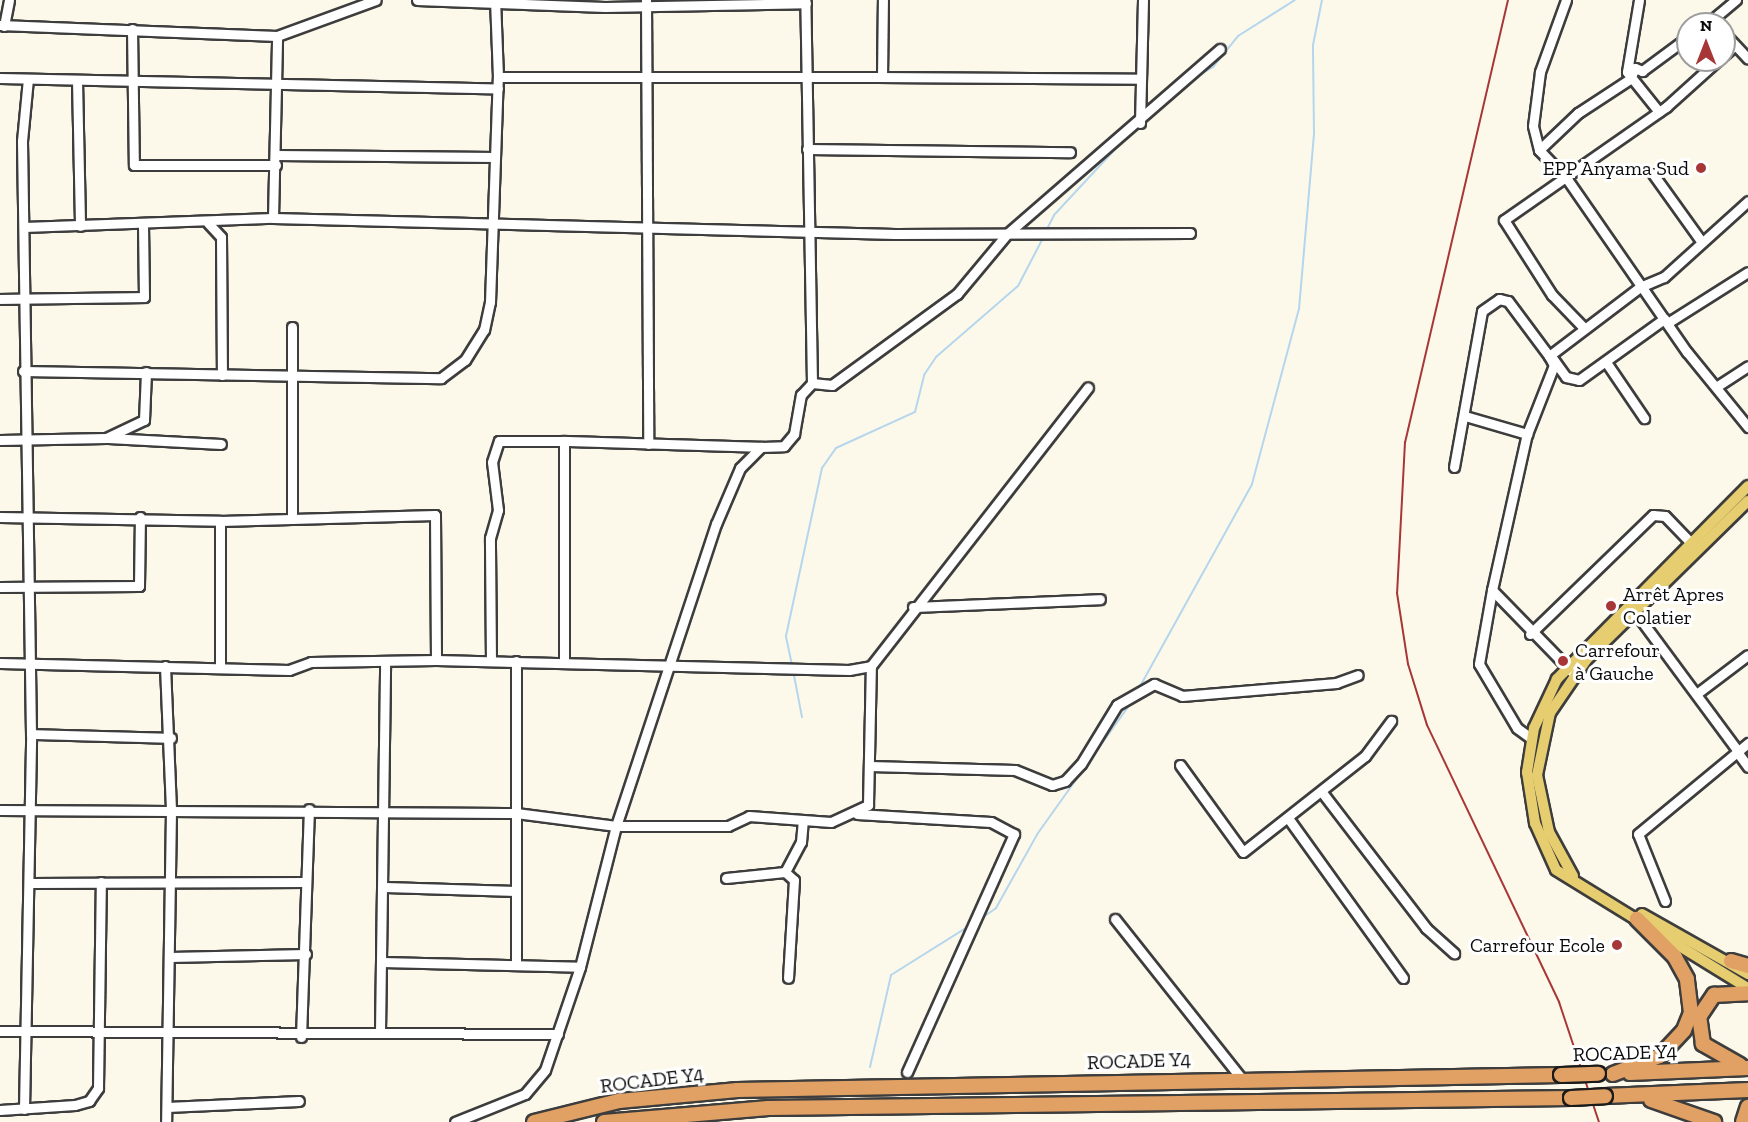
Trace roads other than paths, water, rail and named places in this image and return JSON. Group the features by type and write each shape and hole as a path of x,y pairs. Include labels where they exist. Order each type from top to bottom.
{"highway":[{"path":"1613,1074 1660,1056 1684,1030 1691,1013 1687,980 1675,957 1637,919"},
{"path":"1731,961 1748,966"},
{"path":"1748,993 1714,995 1704,1003 1697,1030 1713,1053 1748,1067"},
{"name":"ROCADE Y4","path":"534,1122 619,1101 737,1090 1613,1074 1748,1067"},
{"name":"ROCADE Y4","path":"604,1122 768,1108 1571,1098 1748,1090"},
{"path":"1622,1096 1672,1104 1714,1122"},
{"path":"1743,1122 1748,1107"}],"main road":[{"path":"1748,486 1690,543 1570,671 1531,738 1528,789 1550,862 1577,887 1637,919 1748,988"},
{"path":"1748,501 1635,612 1570,671 1550,713 1537,759 1542,805 1566,870 1731,961 1748,974"}],"street":[{"path":"9,0 2,25 277,36 376,0"},
{"path":"417,0 806,2 807,149 812,232 812,383 801,395 794,434 784,446 761,447 499,441 492,462 498,510 490,538 491,661"},
{"path":"882,77 883,0"},
{"path":"1140,123 1143,0"},
{"path":"1566,0 1540,72 1533,126 1539,150 1567,179 1640,287 1748,427"},
{"path":"1639,0 1627,53 1630,79 1659,112"},
{"path":"1723,12 1736,0"},
{"path":"23,371 441,378 465,360 484,330 490,302 491,225 498,88 495,2"},
{"path":"646,2 648,444"},
{"path":"132,29 134,165 276,160 495,157"},
{"path":"273,218 277,36"},
{"path":"1539,150 1578,113 1630,79 1635,68 1642,71 1676,45"},
{"path":"1736,48 1748,59"},
{"path":"812,383 832,385 957,294 1007,234 1140,123 1220,49"},
{"path":"1584,328 1552,295 1504,223 1508,214 1567,179 1659,112 1704,72"},
{"path":"498,77 1141,79"},
{"path":"0,78 131,82 276,80 498,88"},
{"path":"24,1109 31,734 29,517 24,441 21,299 24,227 22,141 28,78"},
{"path":"77,80 80,226"},
{"path":"807,149 1070,152"},
{"path":"1653,174 1701,241"},
{"path":"1550,355 1640,287 1664,277 1701,241 1748,201"},
{"path":"24,227 208,223 273,218 812,232 1190,233"},
{"path":"208,223 221,237 222,375"},
{"path":"0,298 144,297 143,225"},
{"path":"1454,467 1485,308 1508,301 1562,374 1574,381 1667,320 1748,272"},
{"path":"292,327 290,377 292,517"},
{"path":"1531,738 1517,728 1479,664 1492,590 1527,434 1554,365 1550,355"},
{"path":"1606,362 1644,418"},
{"path":"1716,387 1748,366"},
{"path":"106,438 144,420 146,372"},
{"path":"857,814 868,805 871,666 913,607 1088,387"},
{"path":"1465,416 1527,434"},
{"path":"0,441 106,438 221,444"},
{"path":"564,441 564,661"},
{"path":"455,1122 530,1090 545,1070 580,967 616,826 716,524 740,468 761,447"},
{"path":"0,518 141,517 220,521 292,517 435,515 436,660"},
{"path":"1530,634 1653,515 1665,516 1690,543"},
{"path":"0,587 139,586 141,517"},
{"path":"220,521 220,666"},
{"path":"1492,590 1530,634 1570,671"},
{"path":"913,607 1100,599"},
{"path":"1635,612 1699,692 1748,767"},
{"path":"1699,692 1748,656"},
{"path":"0,663 220,666 289,670 312,662 436,660 564,661 849,670 871,666"},
{"path":"516,661 516,965"},
{"path":"380,1032 385,887 385,662"},
{"path":"165,666 171,738 170,957 166,1122"},
{"path":"870,766 1015,770 1052,785 1065,782 1081,764 1117,705 1155,684 1182,696 1336,683 1358,675"},
{"path":"1180,765 1243,852 1365,756 1386,734 1391,721"},
{"path":"31,734 171,738"},
{"path":"1665,901 1638,834 1748,743"},
{"path":"1321,790 1419,920 1454,952"},
{"path":"301,1036 306,954 309,809"},
{"path":"0,810 309,809 516,813 616,826 729,826 749,816 831,822 857,814 991,822 1014,834 907,1072"},
{"path":"1288,818 1403,978"},
{"path":"785,872 801,842 803,820"},
{"path":"726,878 785,872 794,880 788,978"},
{"path":"0,1110 89,1101 98,1088 102,1030 101,882"},
{"path":"30,883 306,882"},
{"path":"385,887 516,891"},
{"path":"1115,919 1242,1079"},
{"path":"170,957 306,954"},
{"path":"382,962 580,967"},
{"path":"0,1031 169,1030 301,1036 380,1032 558,1034"},
{"path":"167,1107 298,1101"}],"waterway":[{"path":"1189,81 1213,67 1238,36 1295,0"},
{"path":"1138,690 1252,484 1299,309 1314,133 1313,45 1322,0"},
{"path":"1046,231 1054,215 1132,131"},
{"path":"792,665 786,636 822,468 836,448 915,412 924,375 936,357 1018,286 1044,236"},
{"path":"793,670 802,717"},
{"path":"979,920 996,908 1038,833 1133,700"},
{"path":"870,1067 891,975 969,926"}],"railway":[{"path":"1508,0 1405,442 1397,593 1408,664 1427,725 1559,1002 1599,1122"}],"place":[{"name":"EPP Anyama Sud","path":"1701,168"},
{"name":"Arrêt Apres Colatier","path":"1611,606"},
{"name":"Carrefour à Gauche","path":"1563,661"},
{"name":"Carrefour Ecole","path":"1617,945"}]}
